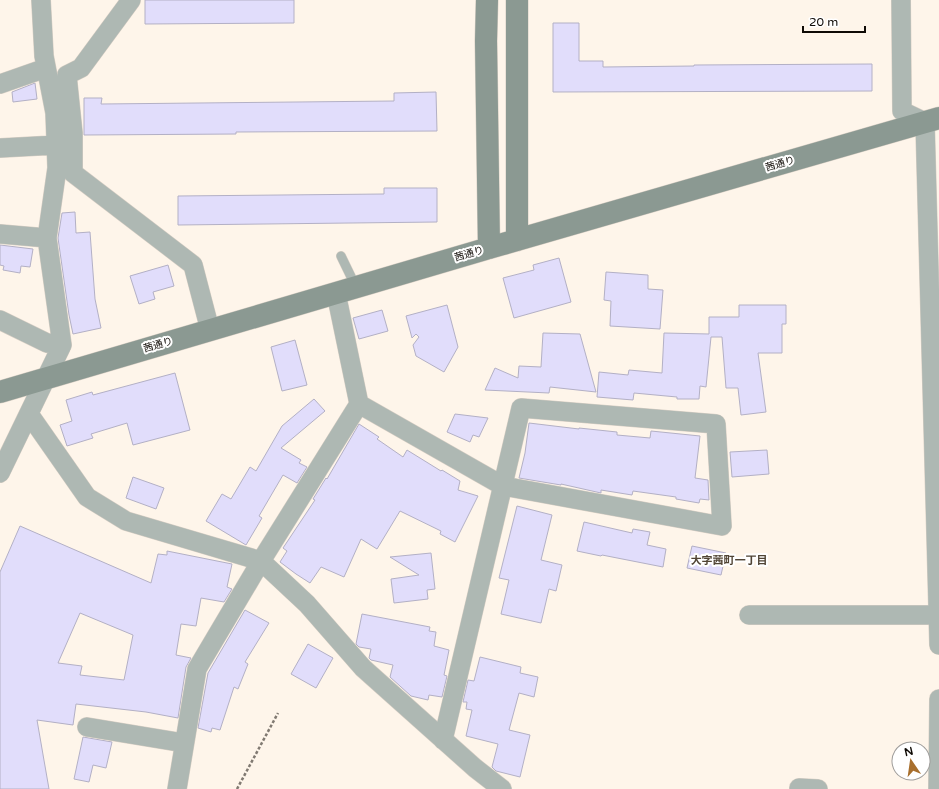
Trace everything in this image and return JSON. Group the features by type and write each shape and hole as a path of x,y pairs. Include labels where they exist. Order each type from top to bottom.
{"street":[{"path":"0,473 62,345 47,238 57,168 55,113 44,56 41,0"},
{"path":"130,0 81,68 67,75 73,133 73,172 193,265 210,330"},
{"path":"487,0 486,41 489,248"},
{"path":"517,0 517,240"},
{"path":"901,0 902,111 932,120 939,645"},
{"path":"0,84 46,68"},
{"name":"茜通り","path":"0,392 489,248 932,120"},
{"path":"0,148 56,145"},
{"path":"0,234 47,238"},
{"path":"177,789 197,669 261,561 359,404 346,290"},
{"path":"0,320 47,343 62,345"},
{"path":"359,404 503,486 722,526 716,424 521,408 503,486 443,740"},
{"path":"29,414 87,497 126,521 261,561 307,604 363,668 475,768 502,789"},
{"path":"749,615 938,615"},
{"path":"938,789 939,699"},
{"path":"87,727 184,743"}],"lane":[{"path":"341,256 346,290"}],"path":[{"path":"237,789 278,713"}],"building":[{"path":"145,0 294,0 294,23 145,24"},
{"path":"553,23 579,23 579,61 603,61 603,67 872,64 872,91 553,92"},
{"path":"35,83 37,99 13,102 12,92"},
{"path":"436,92 437,131 236,132 236,134 84,135 84,98 102,98 101,104 394,101 394,93"},
{"path":"384,188 437,188 437,222 178,225 178,196 384,194"},
{"path":"75,212 76,233 90,232 95,299 101,328 73,334 58,238 62,213"},
{"path":"0,245 33,249 30,267 21,266 20,273 3,270 4,266 0,265"},
{"path":"559,258 571,302 514,318 503,278 534,270 533,265"},
{"path":"168,265 174,286 153,292 155,299 139,304 130,276"},
{"path":"606,272 648,275 648,289 663,290 660,329 610,326 611,301 604,300"},
{"path":"447,305 458,347 444,372 416,356 413,345 419,337 416,334 412,338 406,316"},
{"path":"739,305 786,305 786,324 782,324 782,353 758,353 766,412 741,415 738,388 726,388 722,337 711,337 706,387 700,386 699,399 677,399 677,397 634,393 633,400 597,397 599,372 628,375 629,370 662,373 664,333 709,334 709,317 739,317"},
{"path":"382,310 388,331 359,339 353,318"},
{"path":"543,333 580,334 596,392 550,387 549,393 485,390 495,368 518,378 519,366 541,367"},
{"path":"295,340 307,385 282,391 271,347"},
{"path":"175,373 190,430 133,445 127,423 91,434 93,438 67,446 60,425 72,421 66,400 92,392 93,395"},
{"path":"314,399 325,411 281,448 301,460 299,463 307,467 297,483 283,475 259,516 262,518 246,545 206,521 222,494 231,499 250,467 256,471 282,426"},
{"path":"455,414 488,418 479,437 473,435 470,442 447,432"},
{"path":"529,423 617,432 617,435 650,438 651,431 700,436 695,478 708,480 709,500 700,499 699,503 676,499 676,497 633,491 632,495 601,490 601,493 561,484 519,478 525,453"},
{"path":"359,424 379,437 377,439 403,457 407,450 460,481 458,490 478,496 455,542 440,534 441,531 400,511 377,549 361,539 344,577 321,567 310,583 280,562 287,551 283,548 315,500 313,499 326,478 327,479"},
{"path":"767,450 769,474 732,477 730,452"},
{"path":"133,477 164,488 156,509 126,498"},
{"path":"517,506 552,515 541,560 562,565 556,591 549,589 541,623 501,614 509,580 499,578"},
{"path":"584,522 632,533 633,529 650,532 647,545 666,549 663,567 577,551"},
{"path":"20,526 151,583 158,554 167,555 167,551 232,564 227,587 232,589 224,602 201,598 196,626 181,624 176,655 191,658 186,667 178,718 146,712 76,704 73,725 37,720 49,789 0,789 0,572","holes":["80,613 133,635 124,680 80,675 82,666 58,663"]},
{"path":"692,546 726,553 721,575 687,568"},
{"path":"431,553 435,589 427,590 428,599 394,603 391,579 419,575 390,557"},
{"path":"245,610 269,623 245,662 248,664 238,689 234,687 220,730 212,728 211,732 198,728 208,673"},
{"path":"362,614 430,627 429,631 436,632 434,646 449,650 444,675 447,676 442,697 429,695 428,700 411,696 390,677 393,665 371,660 369,658 371,649 359,647 356,644"},
{"path":"308,644 333,658 316,688 291,674"},
{"path":"480,657 521,667 520,673 538,677 534,697 519,693 509,730 530,735 520,777 496,771 492,767 498,744 466,736 472,710 466,709 467,702 463,702 468,680 474,681"},
{"path":"83,737 112,742 106,768 93,765 89,782 74,779"}],"district":[{"name":"大字茜町一丁目","path":"729,560"}]}
